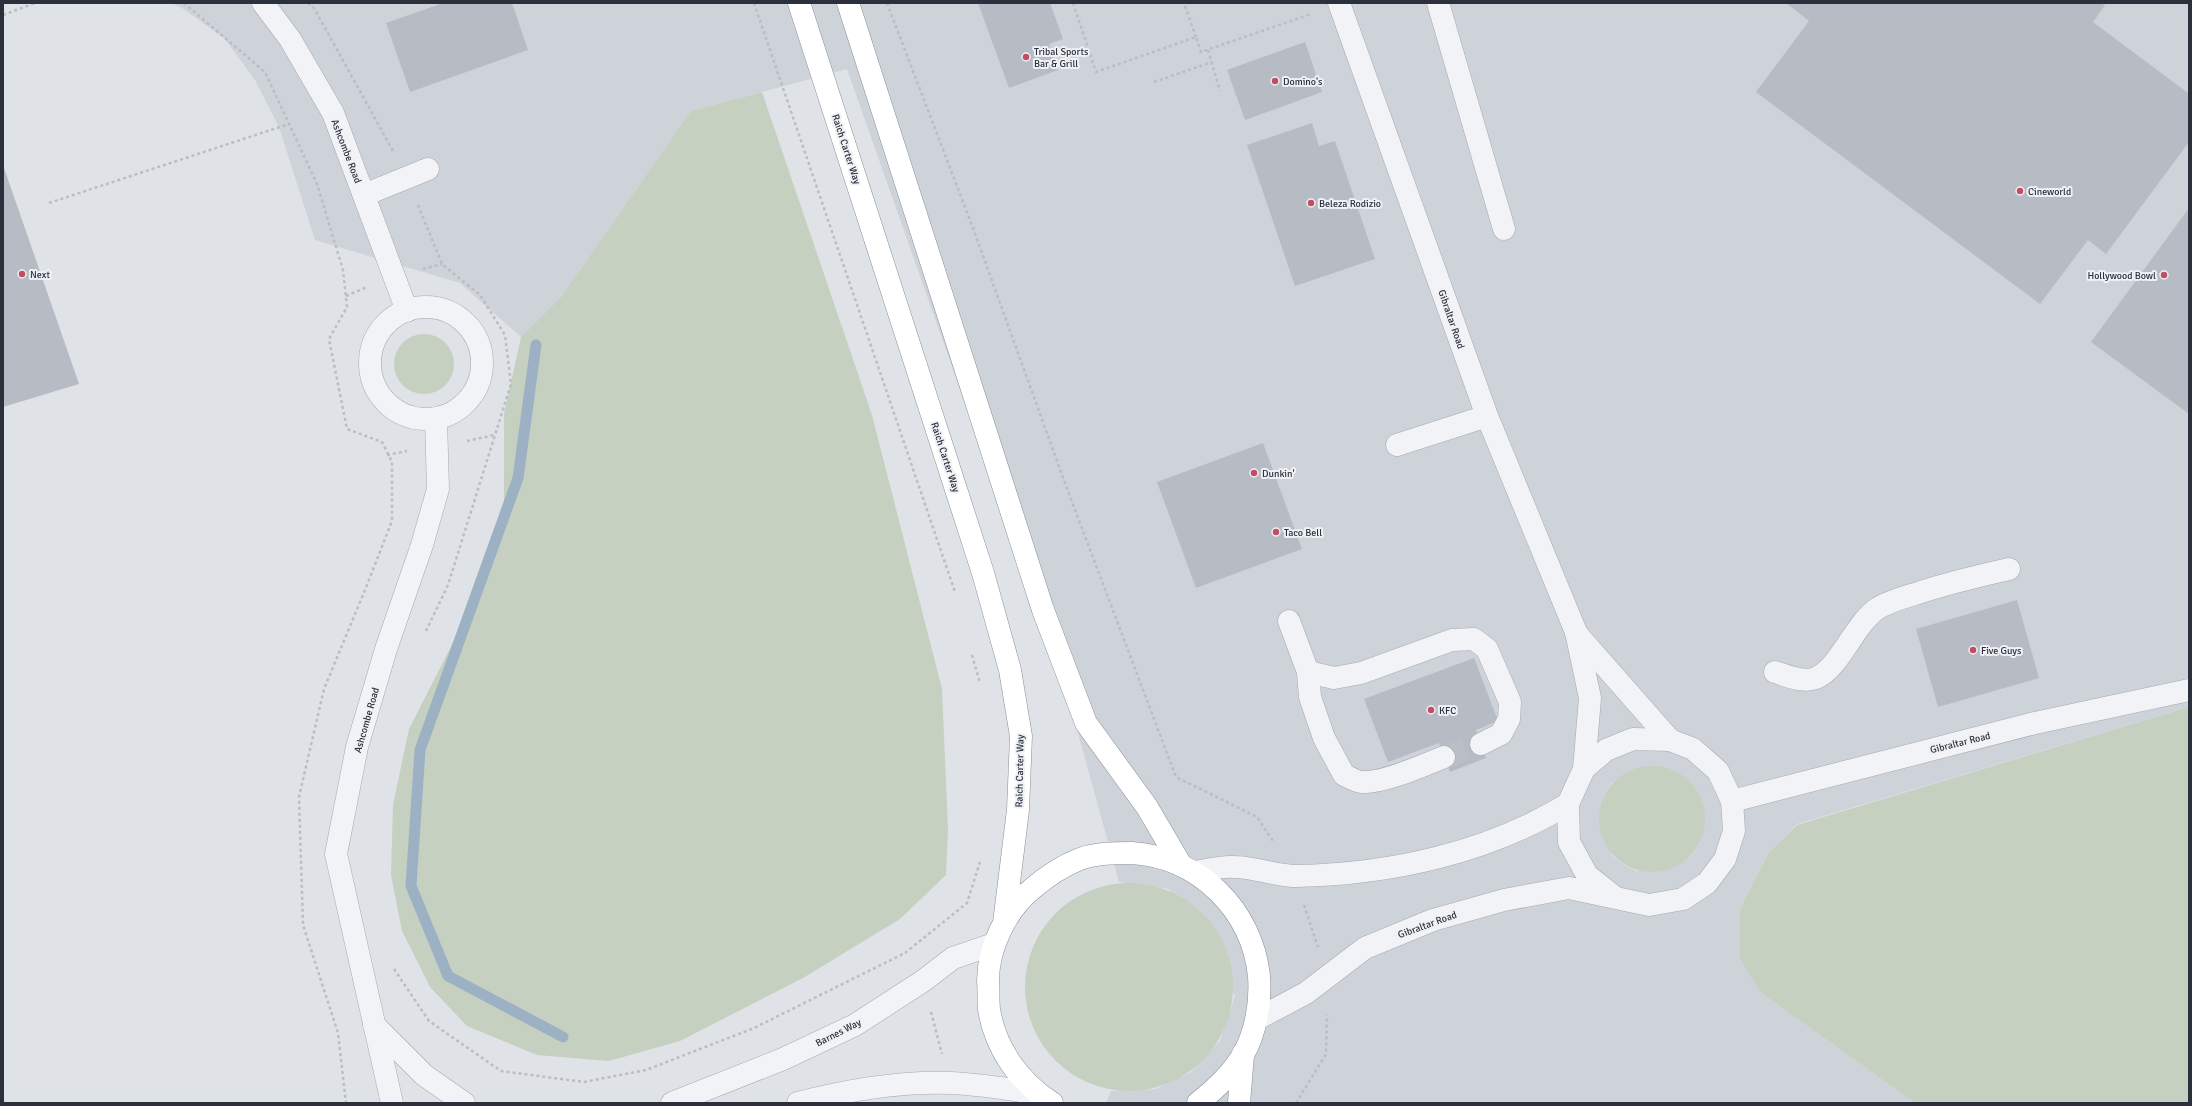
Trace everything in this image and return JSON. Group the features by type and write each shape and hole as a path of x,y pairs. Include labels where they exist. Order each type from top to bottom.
{"highway":[{"name":"Raich Carter Way","path":"799,3 983,573 1010,670 1021,736 1018,810 1004,923"},
{"path":"848,3 1043,610 1086,723 1188,868"},
{"path":"1043,1098 1014,1068 998,1040 989,1009 988,977 994,944 1004,923 1024,896 1050,874 1081,859 1114,852 1148,854 1188,868 1210,882 1231,904 1247,930 1257,959 1260,989 1257,1019 1244,1054 1239,1103"},
{"path":"1198,1103 1223,1082 1244,1054"}],"street":[{"name":"Ashcombe Road","path":"263,3 290,39 333,113 407,311"},
{"path":"1438,3 1504,229"},
{"name":"Gibraltar Road","path":"1339,4 1488,416 1576,632 1590,698 1584,769"},
{"path":"364,195 428,169"},
{"path":"417,307 440,308 461,318 475,335 482,357 480,378 471,397 456,411 436,419 415,419 395,410 380,396 371,377 370,354 379,332 395,316 417,307"},
{"path":"1397,446 1488,416"},
{"name":"Ashcombe Road","path":"392,1103 336,854 357,746 386,649 422,545 438,488 436,419"},
{"path":"1775,672 1804,680 1817,678 1832,666 1860,626 1878,608 1905,597 1946,584 2009,568"},
{"path":"1289,621 1308,672 1310,697 1324,738 1344,775 1361,782 1380,779 1411,770 1444,757"},
{"name":"Gibraltar Road","path":"1576,632 1670,740"},
{"path":"1308,672 1334,678 1361,673 1452,640 1474,638 1488,649 1510,702 1509,719 1501,734 1481,744"},
{"name":"Gibraltar Road","path":"1257,1019 1306,993 1365,948 1433,920 1504,900 1569,888 1649,905 1683,899 1707,883 1725,859 1734,831 1732,801 2035,723 2189,690"},
{"path":"1616,898 1586,875 1569,842 1568,804 1584,769 1606,750 1633,739 1670,740 1693,749 1718,771 1732,801"},
{"path":"1188,868 1233,867 1294,876 1355,874 1413,863 1470,848 1543,819 1568,804"},
{"name":"Barnes Way","path":"672,1103 783,1059 855,1025 923,982 953,958 994,944"},
{"path":"374,1025 424,1075 464,1103"},
{"path":"798,1103 841,1092 896,1084 950,1083 1043,1098"}],"path":[{"path":"3,14 34,3"},
{"path":"184,3 265,72 316,184 343,270 347,307 329,339 347,429 382,442 392,462 392,521 324,689 299,797 303,925 338,1033 346,1103"},
{"path":"308,3 314,8 406,177 442,264 480,295 505,335 511,384 448,585 424,634"},
{"path":"754,3 958,599"},
{"path":"887,3 973,228 1066,486 1176,777 1257,816 1294,876 1327,977 1326,1054 1296,1103"},
{"path":"1073,3 1096,72 1196,37"},
{"path":"1185,6 1201,52 1339,4"},
{"path":"1208,50 1220,91"},
{"path":"1154,82 1212,62"},
{"path":"49,203 288,124"},
{"path":"971,651 981,687"},
{"path":"393,966 429,1021 501,1071 584,1082 646,1070 754,1028 905,952 967,902 981,859"},
{"path":"905,952 923,982 950,1083"}],"shaded area":[{"path":"171,3 2189,3 2189,707 1797,824 1769,852 1740,909 1740,959 1760,992 1915,1103 1106,1103 1111,1091 1156,1089 1190,1073 1220,1041 1235,996 1169,889 1119,882 1067,693 847,69 691,111 561,297 521,337 460,283 315,240 279,127 255,80 225,39 182,8","holes":["1671,770 1691,783 1699,794 1700,843 1691,856 1677,866 1636,871 1624,865 1612,856 1604,795 1612,783 1627,772"]}],"green space":[{"path":"762,92 872,415 942,689 948,830 946,875 900,919 803,978 680,1041 609,1061 537,1055 467,1026 430,987 402,931 391,875 393,805 409,729 469,611 504,504 504,414 521,337 561,297 691,111"},
{"path":"424,334 441,339 449,347 454,364 449,381 441,389 424,394 407,389 399,381 394,364 399,347 407,339"},
{"path":"2189,707 2189,1103 1915,1103 1760,992 1740,959 1740,909 1769,852 1797,825"},
{"path":"1652,766 1672,770 1690,781 1701,799 1705,819 1701,839 1690,857 1672,868 1652,872 1632,868 1614,857 1603,839 1599,819 1603,799 1614,781 1632,770"},
{"path":"1129,883 1149,885 1178,895 1195,907 1209,921 1221,938 1225,947 1231,967 1233,987 1231,1007 1221,1036 1209,1053 1195,1067 1178,1079 1169,1083 1149,1089 1129,1091 1109,1089 1080,1079 1063,1067 1049,1053 1037,1036 1033,1027 1027,1007 1025,987 1027,967 1037,938 1049,921 1063,907 1080,895 1089,891 1109,885"}],"building":[{"path":"443,3 512,3 528,50 410,92 386,23"},
{"name":"Tribal Sports Bar & Grill","path":"978,3 1050,3 1063,39 1049,44 1058,70 1009,88"},
{"name":"Cineworld","path":"1786,3 2102,3 2105,5 2093,22 2188,93 2189,91 2189,142 2106,254 2088,240 2040,304 1756,92 1809,21"},
{"name":"Domino's","path":"1305,42 1322,92 1245,120 1227,70"},
{"name":"Beleza Rodizio","path":"1312,123 1319,146 1335,141 1375,259 1295,286 1247,145"},
{"name":"Next","path":"3,165 79,384 3,407"},
{"name":"Hollywood Bowl","path":"2189,208 2189,414 2091,342"},
{"path":"1263,443 1302,549 1196,588 1157,482"},
{"path":"2017,600 2039,678 1938,707 1916,629"},
{"name":"KFC","path":"1474,658 1498,721 1476,730 1486,758 1450,772 1439,743 1388,762 1364,699"}],"waterway":[{"path":"536,345 518,478 420,750 411,886 448,976 563,1037"}],"tunnel":[{"path":"1444,757 1481,744"}],"place":[{"name":"Tribal Sports Bar & Grill","path":"1026,57"},
{"name":"Domino's","path":"1275,81"},
{"name":"Cineworld","path":"2020,191"},
{"name":"Beleza Rodizio","path":"1311,203"},
{"name":"Next","path":"22,274"},
{"name":"Hollywood Bowl","path":"2164,275"},
{"name":"Dunkin'","path":"1254,473"},
{"name":"Taco Bell","path":"1276,532"},
{"name":"Five Guys","path":"1973,650"},
{"name":"KFC","path":"1431,710"}]}
